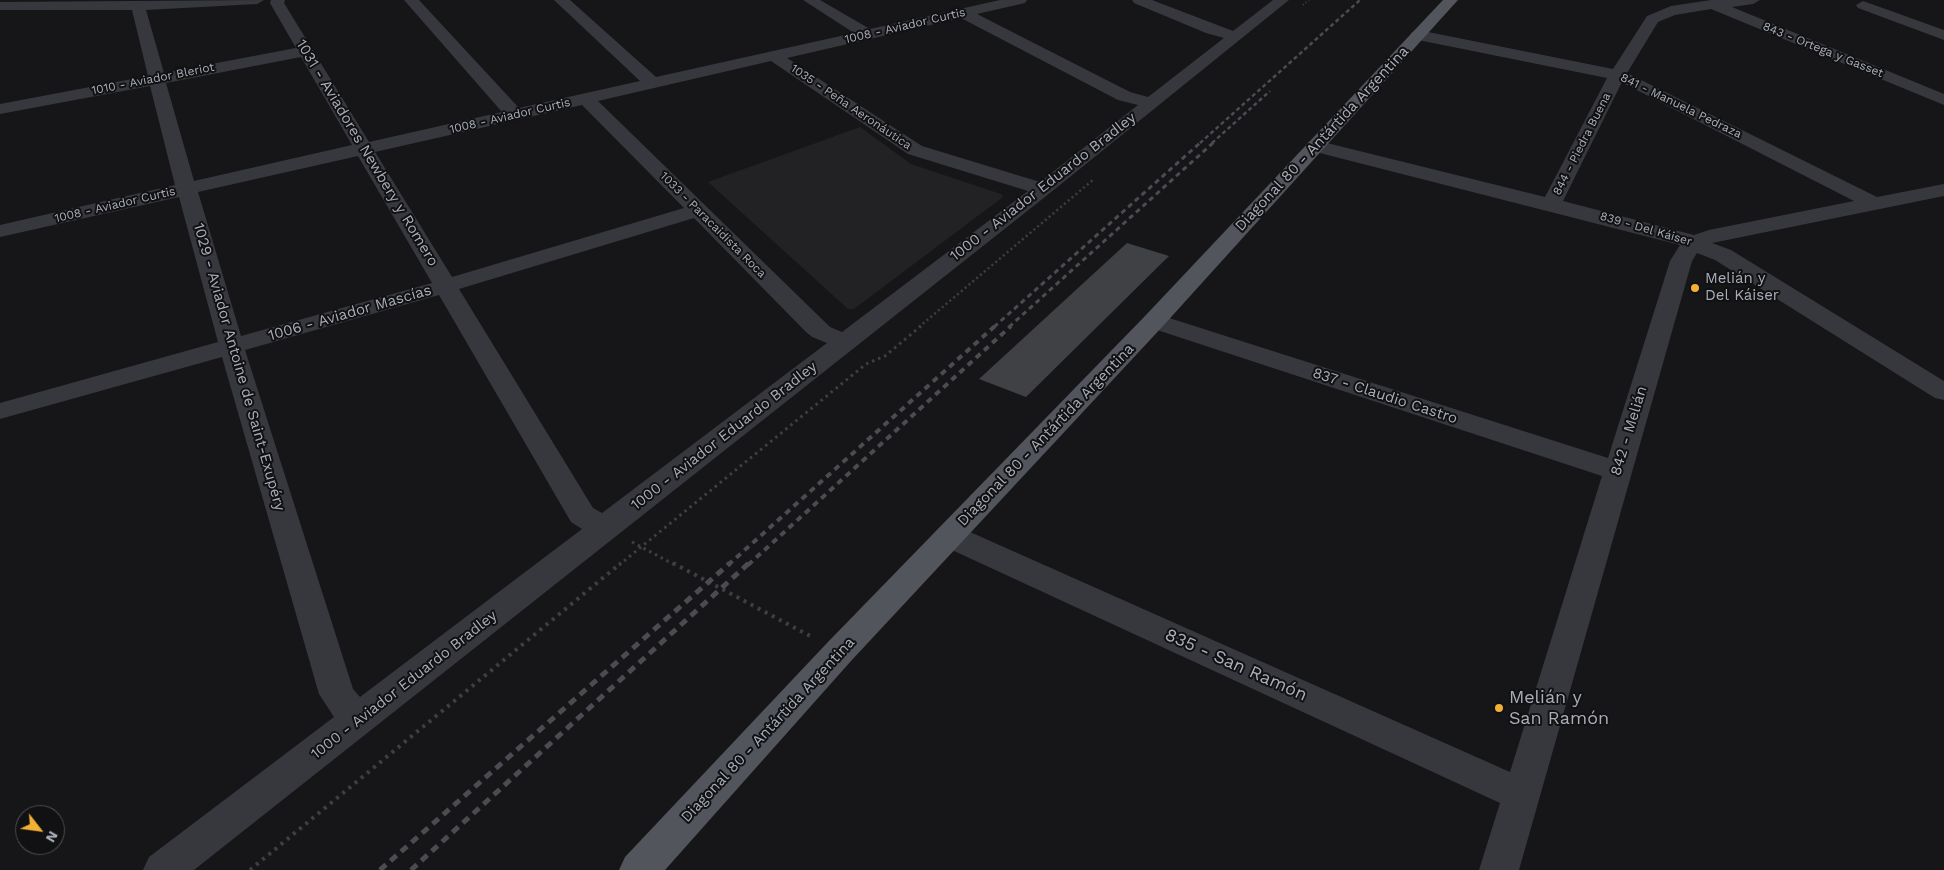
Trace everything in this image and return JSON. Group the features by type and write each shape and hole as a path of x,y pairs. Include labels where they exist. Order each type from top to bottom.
{"main road":[{"name":"Diagonal 80 - Antártida Argentina","path":"639,870 839,652 1154,321 1452,0"}],"street":[{"path":"0,6 140,6 257,0"},
{"name":"1031 - Aviadores Newbery y Romero","path":"278,0 277,3 582,515 605,529"},
{"path":"411,0 515,115"},
{"path":"561,0 653,84"},
{"path":"810,0 868,35"},
{"name":"1008 - Aviador Curtis","path":"0,231 775,57 974,7 1020,0"},
{"path":"1139,0 1211,30 1236,37"},
{"name":"844 - Piedra Buena","path":"1551,204 1617,75 1652,19 1657,15 1708,3 1753,0"},
{"name":"1000 - Aviador Eduardo Bradley","path":"164,870 1043,189 1236,37 1292,3"},
{"name":"843 - Ortega y Gasset","path":"1708,3 1944,100"},
{"path":"1863,5 1944,35"},
{"name":"1029 - Aviador Antoine de Saint-Exupéry","path":"140,6 139,10 156,79 231,346 337,694 344,704 360,719"},
{"path":"974,7 1124,96 1150,104"},
{"name":"841 - Manuela Pedraza","path":"1418,35 1617,75 1649,88 1873,203"},
{"name":"1010 - Aviador Bleriot","path":"0,109 307,51"},
{"name":"1035 - Peña Aeronáutica","path":"775,57 915,150 1043,189"},
{"name":"1033 - Paracaidista Roca","path":"586,99 814,326 821,332 845,342"},
{"name":"839 - Del Káiser","path":"1315,146 1666,232 1694,242 1723,255 1944,392"},
{"path":"1694,242 1709,236 1944,190"},
{"name":"1006 - Aviador Mascías","path":"0,411 446,286 699,210"},
{"name":"842 - Melián","path":"1499,870 1681,261 1687,249 1694,242"},
{"name":"837 - Claudio Castro","path":"1154,321 1617,471"},
{"name":"835 - San Ramón","path":"950,536 1522,795"}],"path":[{"path":"1292,3 1309,0"},
{"path":"250,870 642,546 866,364 885,356 1087,187 1096,177"},
{"path":"605,529 642,546 839,652"}],"shaded area":[{"path":"860,127 911,164 1001,194 1003,197 854,309 848,309 708,182"}],"building":[{"path":"1127,243 1169,256 1026,397 979,379"}],"railway":[{"path":"1200,143 1360,0"},
{"path":"1212,143 1270,91"},
{"path":"994,327 1201,142"},
{"path":"1009,327 1214,142"},
{"path":"728,565 995,326"},
{"path":"748,565 1011,326"},
{"path":"380,870 730,563"},
{"path":"411,870 749,563"}],"place":[{"name":"Melián y Del Káiser","path":"1695,288"},
{"name":"Melián y San Ramón","path":"1499,708"}]}
